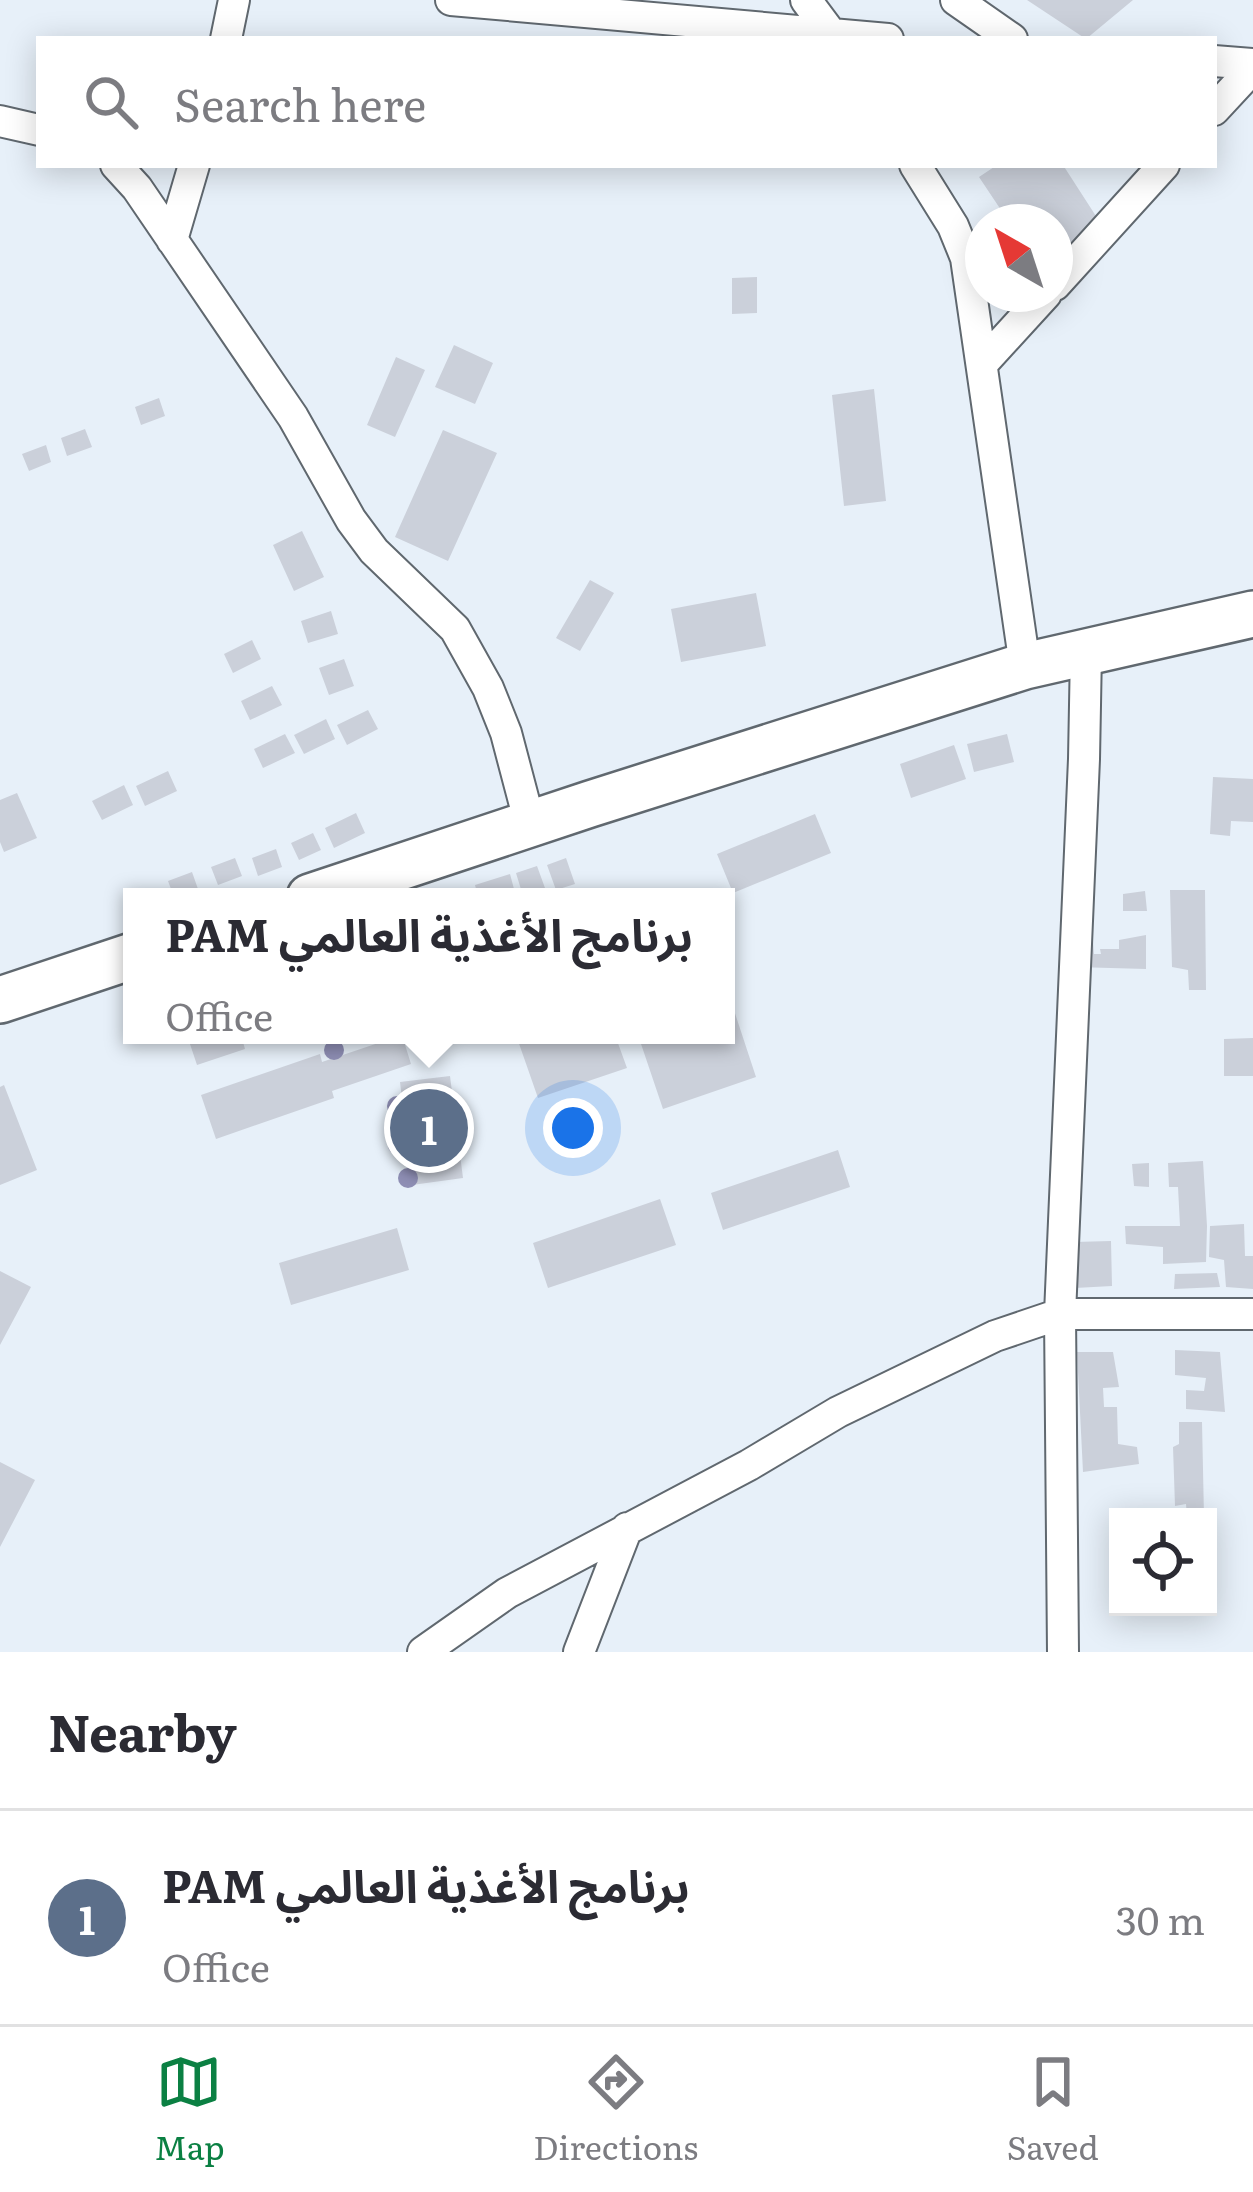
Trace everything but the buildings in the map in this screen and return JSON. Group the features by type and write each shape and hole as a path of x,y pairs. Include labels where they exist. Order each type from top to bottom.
{"highway":[{"path":"337,888 1025,666 1253,614"},
{"path":"0,1000 123,959"}],"street":[{"path":"227,36 235,0"},
{"path":"452,0 824,36"},
{"path":"806,0 833,36"},
{"path":"956,0 1008,36"},
{"path":"1217,61 1253,66"},
{"path":"1217,107 1253,66"},
{"path":"0,121 36,129"},
{"path":"119,168 293,417 351,520 374,551 455,629 488,688 506,733 530,824"},
{"path":"172,240 193,168"},
{"path":"917,168 953,226 966,259 1025,666"},
{"path":"1073,265 1161,168"},
{"path":"982,364 1030,312"},
{"path":"1063,1652 1060,1314 1086,651"},
{"path":"423,1652 507,1593 749,1465 838,1412 995,1336 1060,1314 1253,1314"},
{"path":"579,1652 627,1528"}],"place":[{"name":"PAM برنامج الأغذية العالمي","path":"429,1128"}]}
